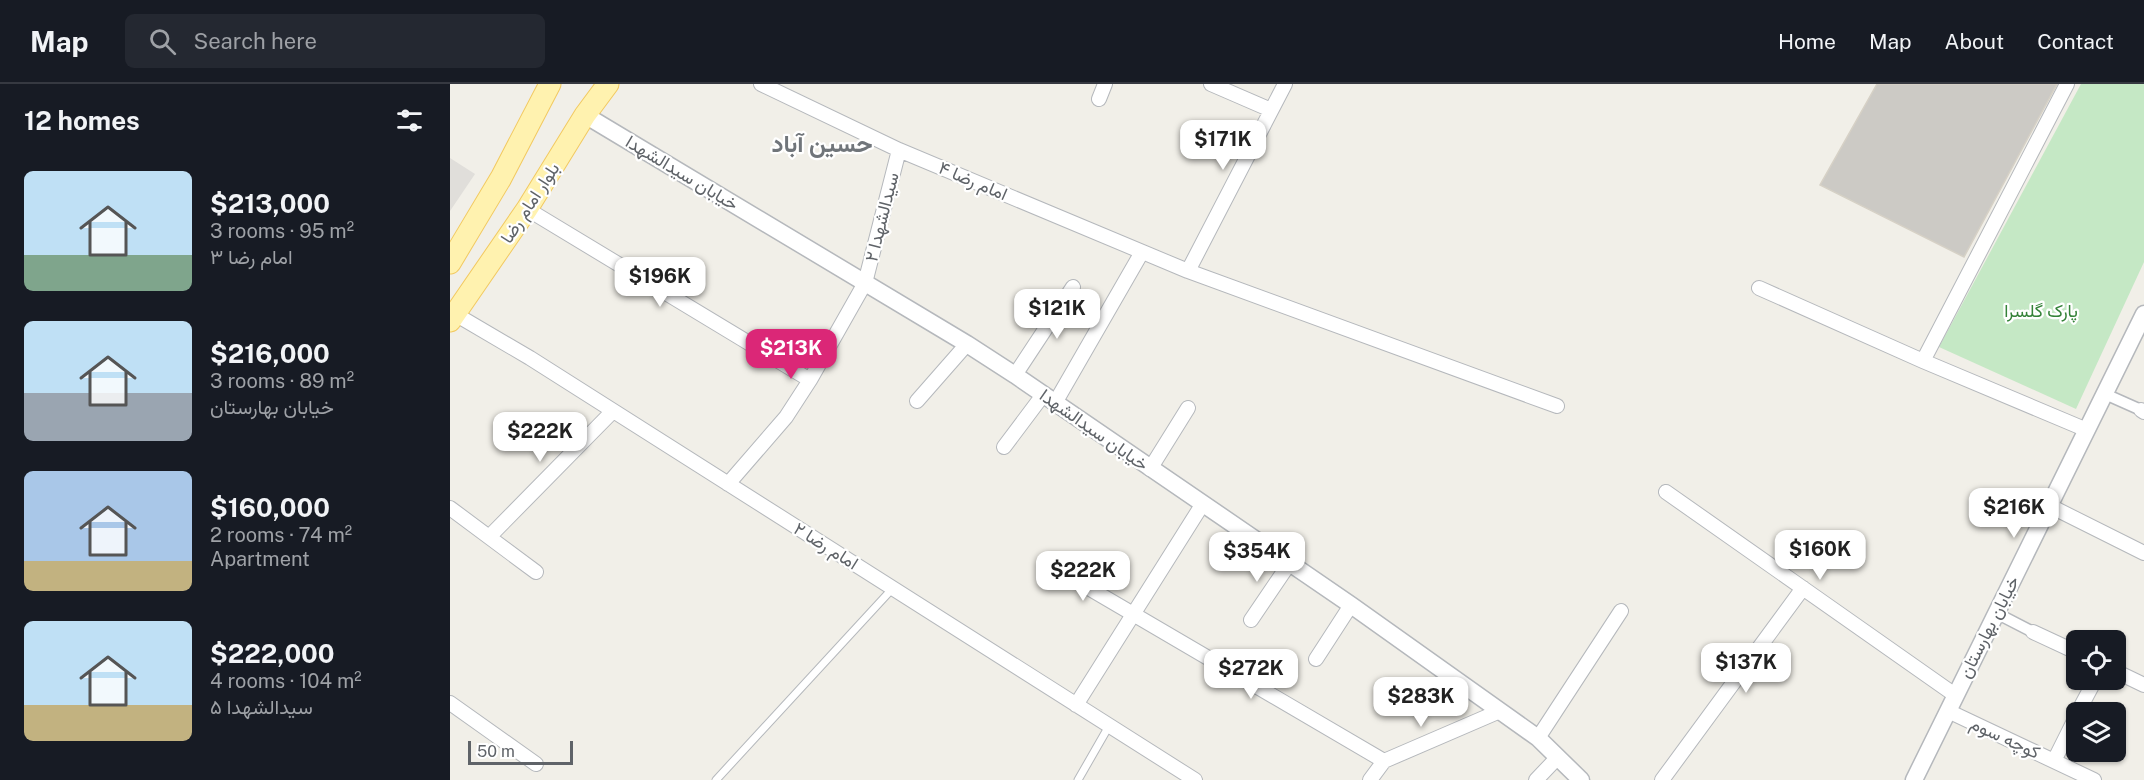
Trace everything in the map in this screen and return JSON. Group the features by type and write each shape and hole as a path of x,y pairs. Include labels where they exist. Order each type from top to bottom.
{"main road":[{"name":"بلوار امام رضا","path":"454,249 501,178 550,84"},
{"name":"بلوار امام رضا","path":"453,317 528,209 585,115 608,84"}],"street":[{"name":"امام رضا ۴","path":"761,84 899,150 1188,272 1557,406"},
{"path":"1099,99 1105,84"},
{"path":"1211,84 1271,110"},
{"path":"1188,272 1285,84"},
{"path":"1923,361 2067,84"},
{"name":"خیابان سیدالشهدا","path":"585,115 1015,375 1351,605 1538,738 1581,780"},
{"name":"سیدالشهدا ۲","path":"728,484 786,417 810,380 865,283 899,150"},
{"path":"528,209 810,380"},
{"path":"1004,447 1049,399 1142,252"},
{"path":"1015,375 1072,287"},
{"path":"1759,288 1923,361 2087,430"},
{"name":"خیابان بهارستان","path":"1914,780 2144,314"},
{"name":"امام رضا ۲","path":"453,317 613,411 1195,780"},
{"path":"917,400 967,344"},
{"path":"2104,394 2143,411"},
{"path":"1150,469 1188,408"},
{"path":"489,537 613,411"},
{"path":"1666,492 1955,695"},
{"path":"1076,705 1202,505"},
{"path":"2050,506 2144,553"},
{"path":"450,508 536,572"},
{"path":"1046,563 1384,761"},
{"path":"1251,620 1289,564"},
{"path":"1662,780 1803,588"},
{"path":"1316,658 1351,605"},
{"path":"1538,738 1621,610"},
{"path":"1996,613 2066,647"},
{"path":"2126,676 2144,685"},
{"path":"450,703 536,765"},
{"path":"1371,780 1384,761 1500,711"},
{"name":"کوچه سوم","path":"1948,711 2092,780"},
{"path":"2054,761 2066,737"},
{"path":"1536,780 1557,758"}],"lane":[{"path":"716,780 892,588"},
{"path":"1078,780 1109,726"}],"shaded area":[{"path":"450,158 475,174 450,211"}],"green space":[{"name":"پارک گلسرا","path":"2081,84 2144,84 2144,262 2076,409 1939,347"}],"building":[{"path":"1877,84 2057,84 1964,257 1820,185"}],"district":[{"name":"حسین آباد","path":"822,144"}]}
